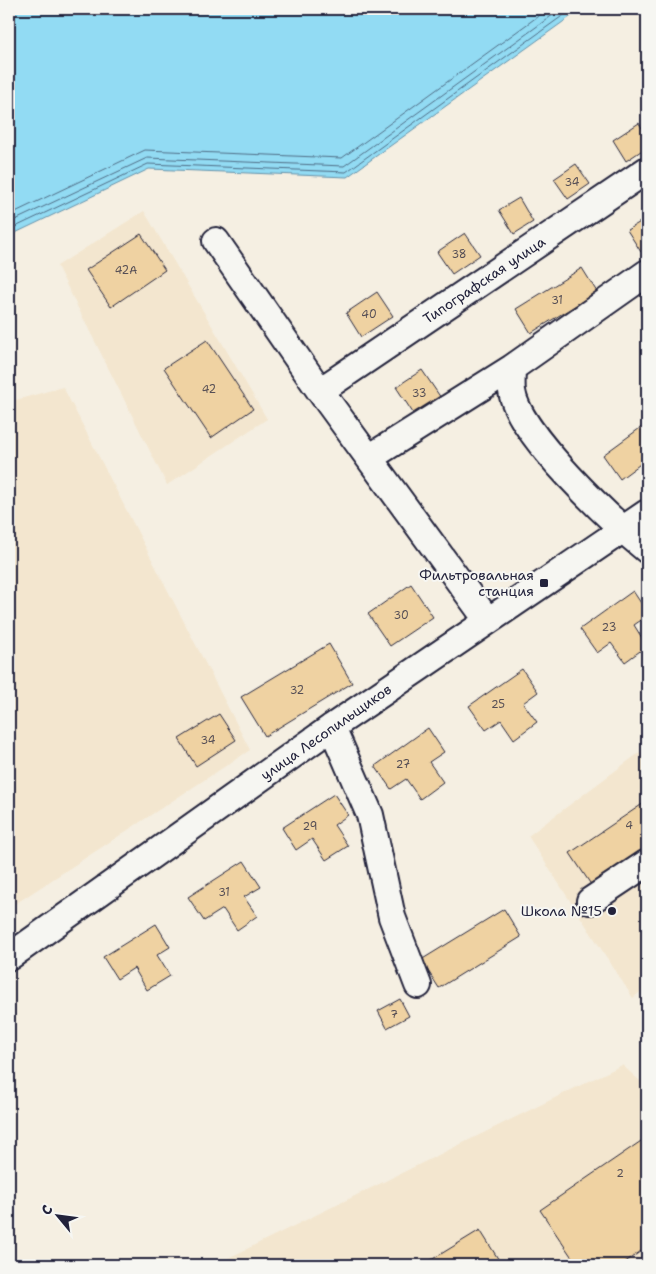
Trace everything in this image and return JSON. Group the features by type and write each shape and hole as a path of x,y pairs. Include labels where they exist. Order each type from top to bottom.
{"street":[{"name":"Типографская улица","path":"320,391 647,170"},
{"path":"216,241 320,391 488,621"},
{"path":"369,458 512,368 647,274"},
{"path":"512,368 512,392 520,415 534,438 622,529 647,550"},
{"name":"улица Лесопильщиков","path":"9,957 332,727 647,513"},
{"path":"332,727 370,815 392,918 418,985"},
{"path":"590,901 647,863"}],"shaded area":[{"path":"144,211 267,419 167,485 57,266"},
{"path":"63,387 250,750 9,908 9,391 16,400"},
{"name":"Школа №15","path":"647,747 647,986 633,998 528,836"},
{"path":"622,1065 640,1081 647,1075 647,1265 214,1265"}],"water":[{"path":"9,9 581,9 347,177 149,169 9,236"}],"building":[{"path":"639,123 647,136 647,147 626,161 613,140"},
{"path":"576,164 590,184 568,199 554,179"},
{"path":"519,198 533,222 514,234 499,210"},
{"path":"647,218 647,248 641,252 627,230"},
{"path":"465,233 480,255 452,274 437,252"},
{"path":"141,234 165,270 111,307 86,270"},
{"path":"582,268 597,292 531,333 516,309"},
{"path":"377,292 393,316 361,337 346,313"},
{"path":"207,340 253,409 211,438 164,368"},
{"path":"422,370 441,398 415,416 396,387"},
{"path":"647,423 647,459 620,479 603,455"},
{"path":"411,584 433,617 390,646 368,614"},
{"path":"633,591 647,612 647,616 634,625 647,646 625,662 611,643 597,653 580,629"},
{"path":"329,644 352,683 265,736 241,697"},
{"path":"522,669 538,692 523,703 537,722 514,739 501,720 486,730 469,706"},
{"path":"219,714 236,740 196,766 179,739"},
{"path":"428,728 444,752 429,762 443,782 420,799 406,779 391,789 375,766"},
{"path":"334,794 348,815 334,825 348,846 326,860 312,839 296,850 282,828"},
{"path":"647,801 647,849 592,886 570,853"},
{"path":"244,861 261,887 244,897 257,916 237,930 223,909 204,921 188,897"},
{"path":"504,909 521,937 439,988 421,960"},
{"path":"156,924 170,947 157,955 170,976 147,990 134,968 117,979 103,957"},
{"path":"400,999 409,1016 387,1028 378,1011"},
{"path":"647,1137 647,1247 621,1265 577,1265 540,1210"},
{"path":"480,1230 502,1265 423,1265"}],"place":[{"name":"Фильтровальная станция","path":"544,583"},
{"name":"Школа №15","path":"612,911"}]}
